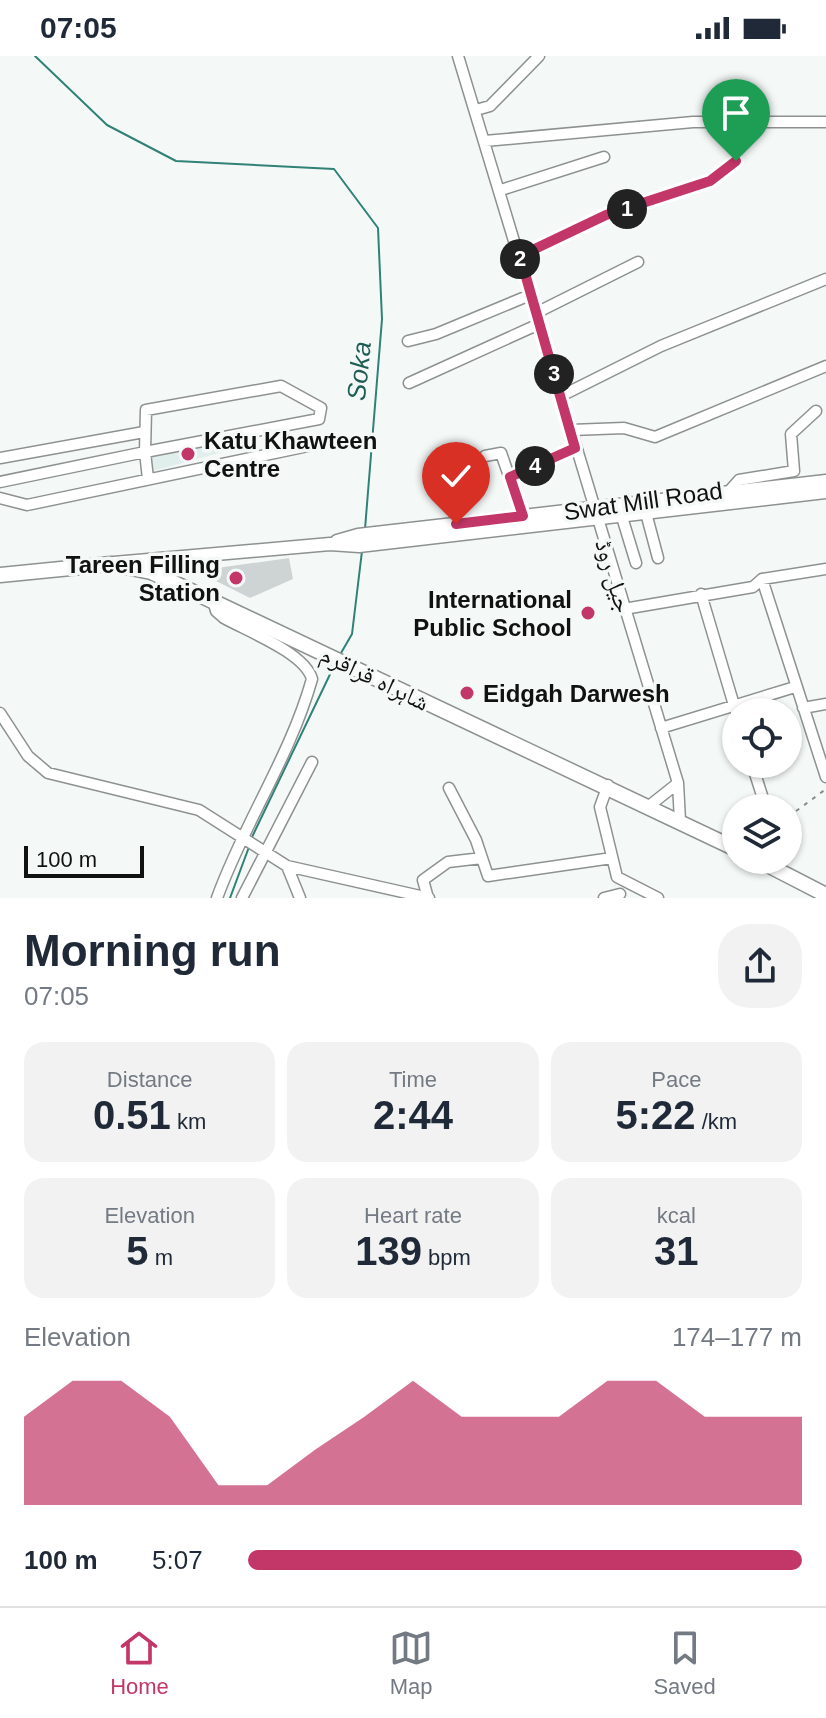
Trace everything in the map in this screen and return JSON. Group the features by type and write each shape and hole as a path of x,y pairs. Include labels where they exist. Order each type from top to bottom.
{"highway":[{"name":"شاہراہ قراقرم","path":"0,575 111,564 151,572 608,785 722,842"},
{"path":"785,874 826,895"}],"main road":[{"name":"Swat Mill Road","path":"111,564 330,544 358,535 391,537 595,514 731,489 820,487"},
{"name":"Swat Mill Road","path":"391,537 523,516 595,514 622,517 820,487"}],"street":[{"name":"جیل روڈ","path":"458,56 678,783 680,821"},
{"path":"476,110 490,106 539,56"},
{"path":"485,141 693,122 826,122"},
{"path":"501,190 604,157"},
{"path":"520,256 606,215 710,181 736,161"},
{"path":"409,383 638,262"},
{"path":"561,396 661,346 826,279"},
{"path":"408,341 436,334 530,295"},
{"path":"571,430 624,428 655,437 826,366"},
{"path":"0,482 145,452 319,419 321,408 281,386 146,410 149,420 144,432 145,452 148,479"},
{"path":"731,489 739,480 794,471 791,434 816,411"},
{"path":"0,458 144,432"},
{"path":"0,498 27,505 313,445"},
{"path":"510,477 575,448"},
{"path":"485,456 501,453 523,516"},
{"path":"646,513 658,558"},
{"path":"622,517 636,563"},
{"path":"624,609 753,587 762,579 826,569"},
{"path":"762,579 826,777"},
{"path":"701,594 732,698"},
{"path":"213,600 216,611 224,618 287,651 304,666 312,679 296,729 217,898"},
{"path":"764,698 795,687"},
{"path":"803,708 826,704"},
{"path":"661,728 722,712"},
{"path":"0,713 28,756 48,773 199,810 287,866 428,898 423,880 448,862 482,858"},
{"path":"242,898 261,850 312,762"},
{"path":"649,806 678,783"},
{"path":"608,785 600,807 617,877 658,898"},
{"path":"449,788 482,858 485,873 492,878 612,858"},
{"path":"287,866 300,898"},
{"path":"604,898 620,894"}],"path":[{"path":"802,807 826,789"}],"shaded area":[{"name":"Katu Khawteen Centre","path":"222,438 223,452 153,471 152,455"}],"building":[{"path":"289,558 293,579 250,598 196,571"}],"waterway":[{"name":"Soka","path":"35,56 107,125 176,161 334,169 378,228 382,319 365,529"},
{"name":"Soka","path":"341,653 352,634 362,551"},
{"name":"Soka","path":"252,837 334,666"},
{"name":"Soka","path":"230,898 249,847"}],"place":[{"name":"Katu Khawteen Centre","path":"188,454"},
{"name":"Tareen Filling Station","path":"236,578"},
{"name":"International Public School","path":"588,613"},
{"name":"Eidgah Darwesh","path":"467,693"}],"route":[{"path":"456,524 523,516 510,477 575,448 520,256 606,215 710,181 736,161"}]}
